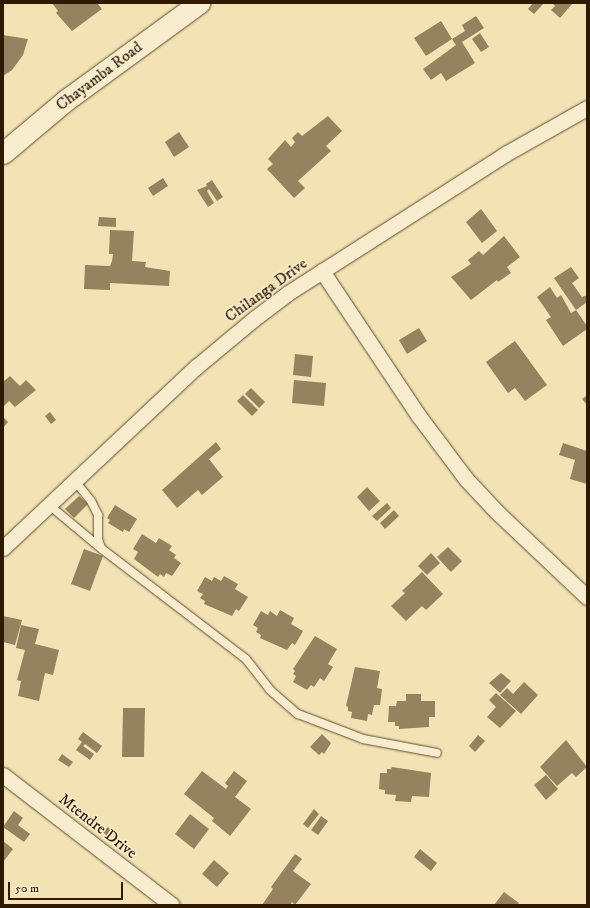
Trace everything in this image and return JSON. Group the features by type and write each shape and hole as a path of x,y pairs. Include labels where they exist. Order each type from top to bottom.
{"street":[{"name":"Chayamba Road","path":"3,153 66,100 199,3"},
{"name":"Chilanga Drive","path":"3,548 196,366 255,318 322,271 505,154 587,108"},
{"path":"322,271 418,415 466,479 502,517 587,597"},
{"name":"Mtendre Drive","path":"3,775 172,905"}],"lane":[{"path":"75,481 91,501 98,515 98,539 102,549"},
{"path":"49,505 102,549 246,659 270,690 298,714 363,739 437,753"}],"building":[{"path":"52,3 97,3 102,9 72,31 56,13 58,11"},
{"path":"533,3 544,3 534,14 528,9"},
{"path":"552,3 573,3 560,18 551,10 555,6"},
{"path":"476,16 484,28 462,42 475,63 446,81 441,73 431,80 423,69 456,45 452,39 465,31 462,25"},
{"path":"441,21 452,39 426,56 414,38"},
{"path":"480,33 489,47 481,52 472,39"},
{"path":"3,35 28,39 23,55 12,70 3,76"},
{"path":"328,116 342,131 326,146 331,151 298,181 305,188 294,198 267,169 273,164 268,159 285,140 291,147 295,142 292,138 298,132 302,136"},
{"path":"179,132 189,147 174,157 165,142"},
{"path":"163,178 168,186 153,196 148,188"},
{"path":"212,180 223,197 217,201 209,189 207,191 214,203 208,207 197,190 207,186 206,184"},
{"path":"481,209 497,231 482,243 466,222"},
{"path":"99,217 116,218 116,227 98,226"},
{"path":"110,230 134,231 132,261 146,262 145,267 170,271 169,286 110,283 110,290 84,289 85,265 110,266 113,254 109,254"},
{"path":"504,236 520,257 507,267 511,273 498,282 497,280 471,300 451,277 471,264 468,260 479,251 483,255"},
{"path":"571,267 579,278 572,283 582,297 587,295 587,302 576,310 554,278"},
{"path":"550,287 557,298 561,295 571,313 576,310 587,326 587,329 563,346 546,320 551,317 537,297"},
{"path":"419,328 427,341 407,354 399,340"},
{"path":"515,341 547,385 525,401 515,388 508,393 486,362"},
{"path":"295,354 313,356 311,377 293,375"},
{"path":"10,376 20,386 26,380 36,390 15,407 9,401 3,407 3,382"},
{"path":"294,380 326,383 324,406 292,403"},
{"path":"251,388 265,402 259,408 245,394"},
{"path":"243,395 258,410 252,416 237,401"},
{"path":"587,396 587,405 582,399"},
{"path":"50,412 56,420 51,424 45,416"},
{"path":"3,417 8,422 3,428"},
{"path":"216,442 221,449 209,459 223,477 202,495 198,490 177,508 162,490"},
{"path":"563,443 587,451 587,484 570,479 575,460 559,455"},
{"path":"367,487 380,501 369,511 357,497"},
{"path":"79,496 88,504 74,518 65,509"},
{"path":"387,503 391,508 377,521 372,516"},
{"path":"115,505 137,519 129,532 124,529 123,532 108,523 110,520 107,518"},
{"path":"394,510 399,516 385,529 380,523"},
{"path":"142,534 156,543 159,538 172,546 169,550 176,555 174,558 181,563 172,576 166,573 164,577 160,574 158,577 134,559 138,552 133,549"},
{"path":"448,547 462,561 451,572 437,557"},
{"path":"84,549 103,556 90,591 71,584"},
{"path":"431,553 440,563 427,575 418,566"},
{"path":"422,572 443,594 426,610 422,606 406,621 391,606 405,593 402,591"},
{"path":"224,576 238,584 235,589 248,597 239,611 236,609 232,616 204,604 205,601 200,598 203,594 197,591 205,577 212,581 214,577 221,581"},
{"path":"280,610 294,618 291,624 303,631 295,645 292,643 287,650 260,638 261,635 256,632 258,628 253,625 261,611 268,615 270,611 277,616"},
{"path":"3,616 22,620 15,645 3,642"},
{"path":"21,625 39,629 35,644 59,650 53,675 45,673 39,701 18,696 21,681 17,680 25,650 16,648"},
{"path":"315,636 337,649 328,664 333,667 324,681 320,678 314,687 311,685 307,690 293,682 296,676 293,674 295,671 293,669"},
{"path":"355,667 380,671 377,688 382,689 380,705 374,705 372,715 368,714 367,721 351,718 352,712 348,711 348,707 346,706"},
{"path":"501,673 511,681 500,693 489,683"},
{"path":"524,682 538,695 521,714 500,695 507,688 513,694"},
{"path":"496,693 516,711 500,728 487,717 496,707 489,700"},
{"path":"406,694 421,694 421,701 435,701 435,717 429,717 429,727 399,729 399,726 395,726 395,722 388,722 389,706 396,706 397,701 406,701"},
{"path":"123,708 145,708 144,757 122,757"},
{"path":"83,732 102,746 97,753 85,744 83,746 94,754 90,760 76,750 82,742 78,739"},
{"path":"322,734 331,743 324,754 322,752 319,755 310,747"},
{"path":"478,735 485,741 475,752 469,746"},
{"path":"566,740 587,767 576,777 572,773 557,786 540,767"},
{"path":"62,754 73,762 69,767 58,760"},
{"path":"392,767 431,773 429,797 412,796 411,802 395,801 396,795 385,794 385,790 379,789 380,773 387,773 387,769 391,769"},
{"path":"202,771 226,789 228,786 225,783 234,771 247,781 235,797 251,809 230,836 212,821 214,818 184,794"},
{"path":"546,775 558,789 546,800 534,785"},
{"path":"314,809 319,814 308,828 303,824"},
{"path":"14,811 23,818 18,825 30,834 24,842 3,827"},
{"path":"190,814 209,829 194,849 175,834"},
{"path":"321,816 328,821 318,835 311,830"},
{"path":"108,827 112,830 107,836 103,832"},
{"path":"3,841 13,849 3,862"},
{"path":"420,849 437,863 431,871 414,857"},
{"path":"295,854 302,859 293,871 311,884 295,905 292,902 290,905 262,905 273,889 271,887"},
{"path":"214,860 229,873 217,887 202,874"},
{"path":"504,892 519,903 517,905 494,905"}]}
